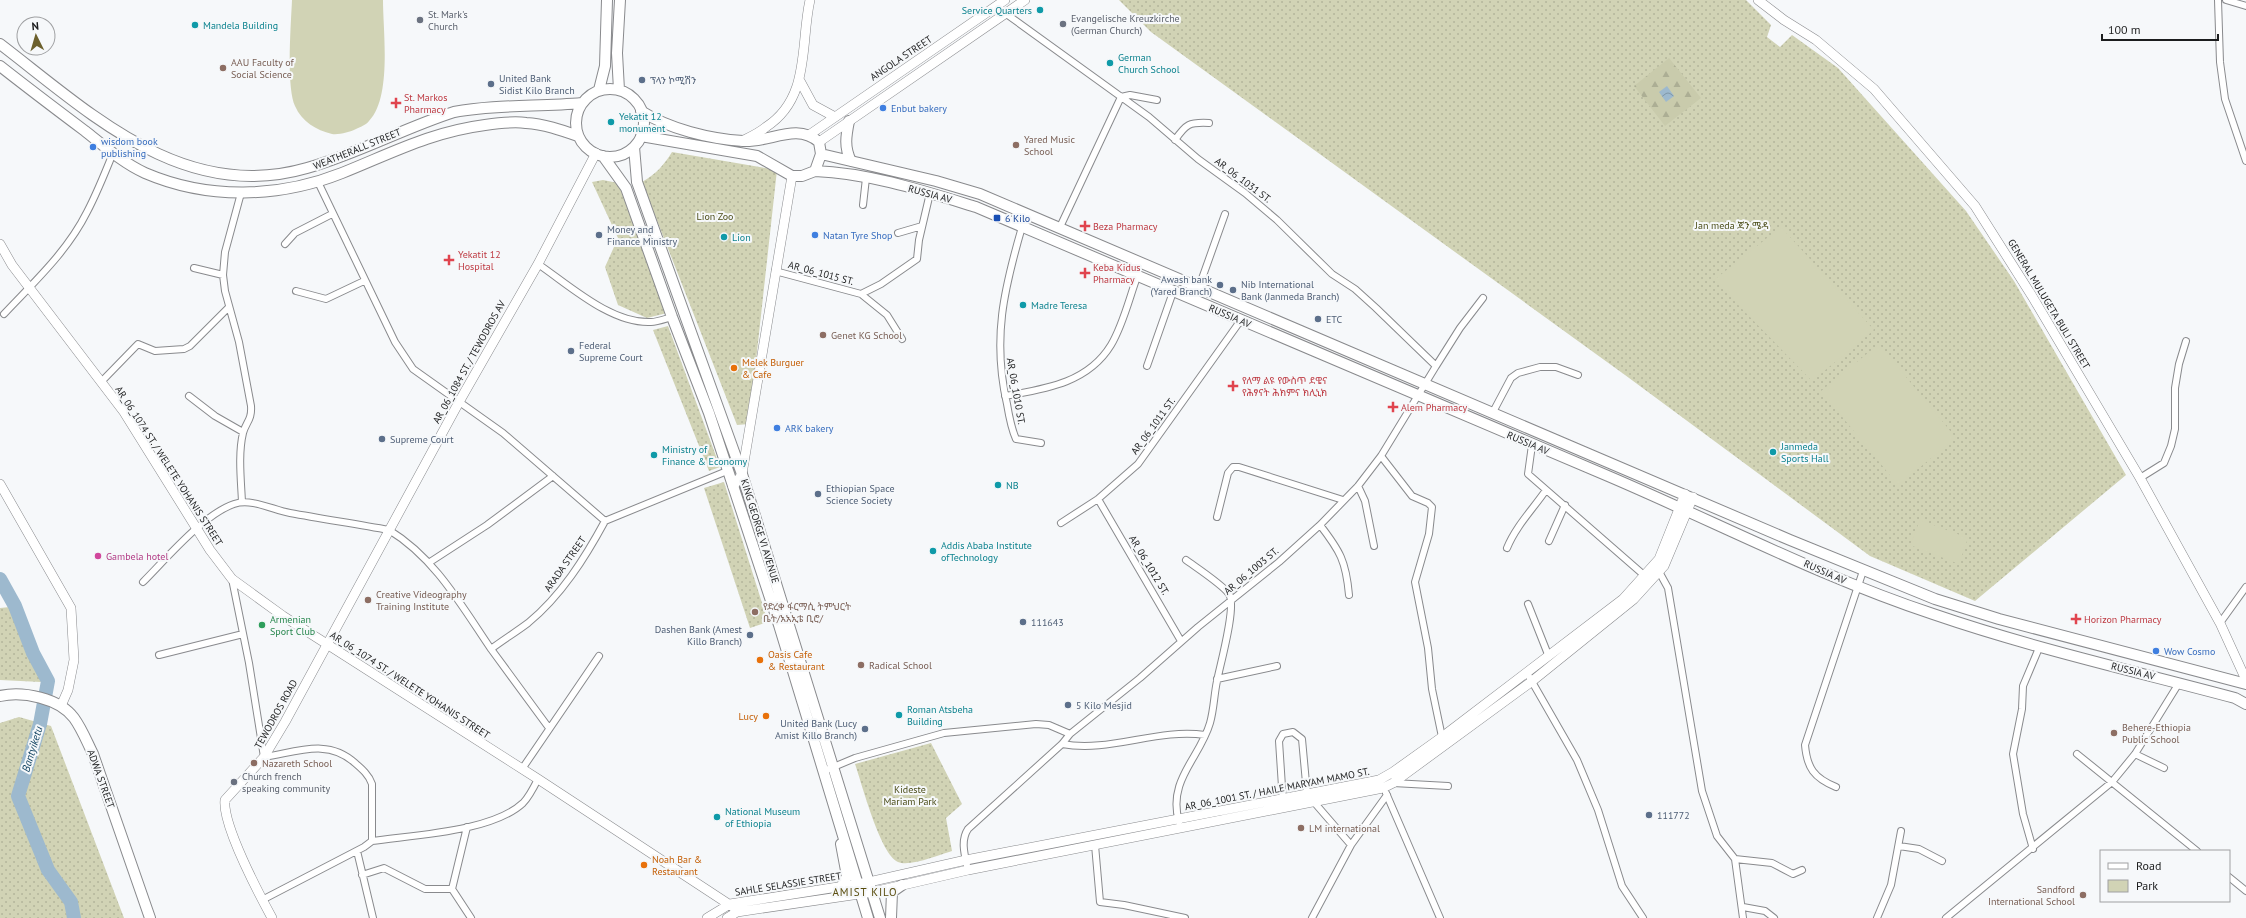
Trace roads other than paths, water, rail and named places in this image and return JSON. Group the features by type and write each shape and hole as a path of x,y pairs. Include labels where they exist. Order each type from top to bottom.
{"main road":[{"path":"599,90 605,66 607,0"},
{"path":"619,90 617,54 620,0"},
{"path":"742,141 767,127 778,118 785,109 800,81 810,0"},
{"name":"ANGOLA STREET","path":"809,135 1005,0"},
{"path":"819,142 1025,0"},
{"name":"GENERAL MULUGETA BULI STREET","path":"1758,0 1784,20 1816,40 1874,88 1975,206 2032,296 2140,478 2220,623 2246,680"},
{"name":"WEATHERALL STREET","path":"0,44 99,120 144,149 183,165 228,175 264,175 306,169 454,112 478,108 533,107 582,103"},
{"path":"0,66 113,153 136,168 161,179 213,191 241,193 286,189 318,182 433,136 457,129 504,123 526,122 552,127 578,136"},
{"path":"800,81 813,105 835,117"},
{"path":"599,90 619,90 632,98 641,111 644,124 641,136 634,147 625,153 614,156 600,155 585,146 578,136 576,119 582,103 589,95 599,90"},
{"path":"641,111 659,122 673,127 742,141 759,141 795,132 809,135 819,142 821,154 815,171"},
{"path":"454,112 457,129"},
{"path":"849,121 845,137 846,148 851,162"},
{"path":"641,136 757,156 769,161 792,176 742,474 733,487"},
{"name":"KING GEORGE VI AVENUE","path":"634,147 638,182 742,474 864,886 868,918"},
{"name":"RUSSIA AV","path":"821,154 929,179 980,194 1935,600 2064,637 2246,684"},
{"name":"AR_06_1084 ST. / TEWODROS AV","path":"327,644 459,402 600,155"},
{"name":"KING GEORGE VI AVENUE","path":"600,155 626,188 683,347 709,413 727,471 828,768 834,805 864,886 873,892 880,918"},
{"name":"RUSSIA AV","path":"792,176 802,176 815,171 837,172 930,193 976,207 1532,445 1858,587 1932,614 2039,648 2235,698 2246,704"},
{"path":"976,207 980,194"},
{"path":"1038,234 1044,220"},
{"name":"AR_06_1074 ST. / WELETE YOHANIS STREET","path":"0,244 29,287 102,381 153,456 220,564 232,578 277,612 730,904 737,912"},
{"path":"683,347 694,340"},
{"path":"0,484 71,608 74,660 68,690 61,706"},
{"name":"AR_06_1001 ST. / HAILE MARYAM MAMO ST.","path":"864,886 966,860 1179,819 1283,803 1307,794 1383,788 1393,772 1549,657 1574,643 1623,599 1645,576 1657,568 1659,559 1689,496"},
{"path":"873,892 968,870 1181,829 1283,803 1313,803 1383,788 1393,783 1531,682 1574,643 1634,599 1657,568"},
{"path":"2059,654 2064,637"},
{"name":"TEWODROS ROAD","path":"272,918 243,860 224,808 224,800 264,757 327,644"},
{"name":"ADWA STREET","path":"0,696 9,694 25,695 43,699 61,706 74,717 84,734 150,918"},
{"path":"834,805 847,876 842,886"},
{"path":"891,918 892,892 902,885"},
{"name":"SAHLE SELASSIE STREET","path":"707,918 730,904 842,886 864,886"},
{"path":"727,918 737,912 864,886"}],"street":[{"path":"2218,0 2220,62 2225,99 2246,161"},
{"path":"2226,0 2246,6"},
{"name":"AR_06_1031 ST.","path":"1005,13 1149,117 1175,140 1277,220 1332,274 1371,303 1436,366"},
{"path":"1060,227 1121,97 1130,95 1157,100"},
{"path":"1175,140 1186,126 1193,122 1209,123"},
{"path":"4,314 56,259 87,212 113,153"},
{"path":"863,205 866,178"},
{"path":"318,182 364,281 395,342 413,369 503,433 575,497 605,521 727,471"},
{"path":"241,193 225,252 223,276 228,307 239,342 251,406 251,416 243,432 241,471 242,502"},
{"name":"AR_06_1015 ST.","path":"861,294 881,284 917,259 922,226 930,193"},
{"path":"285,244 295,234 332,214"},
{"path":"1199,287 1225,214"},
{"path":"898,234 922,226"},
{"name":"AR_06_1010 ST.","path":"1022,227 1000,321 999,362 1005,396 1016,439 1041,443"},
{"path":"538,264 602,309 618,316 636,321 651,322 672,317"},
{"path":"194,268 223,276"},
{"name":"AR_06_1015 ST.","path":"775,271 861,294 887,315 902,339"},
{"path":"1005,396 1041,390 1076,378 1092,368 1111,345 1137,277"},
{"path":"296,291 326,299 364,281"},
{"path":"1147,366 1173,292"},
{"path":"1424,384 1460,328 1483,298"},
{"path":"102,381 138,344 155,351 184,349 190,346 228,307"},
{"name":"AR_06_1011 ST.","path":"1061,523 1098,499 1138,464 1241,320"},
{"path":"2140,478 2164,463 2171,446 2175,429 2175,388 2179,364 2186,341"},
{"path":"1493,412 1510,378 1518,373 1540,367 1556,367 1578,376"},
{"name":"AR_06_1003 ST.","path":"968,870 963,842 964,835 968,829 1062,744 1070,734 1140,678 1181,641 1231,601 1320,525 1358,486 1381,456 1418,397 1424,384"},
{"path":"189,396 215,416 243,432"},
{"path":"1532,445 1527,472 1645,576"},
{"path":"1381,456 1412,496 1428,503 1432,507 1429,534 1415,582 1428,648 1432,689 1442,737"},
{"path":"1217,517 1228,473 1233,467 1239,467 1288,481 1343,500"},
{"path":"430,562 487,525 553,476"},
{"path":"1358,486 1365,501 1374,546"},
{"path":"1508,548 1518,527 1534,508 1546,490"},
{"name":"AR_06_1012 ST.","path":"1098,499 1181,641"},
{"path":"143,582 197,529 224,508 242,502 289,513 389,530 430,562 549,728"},
{"path":"1549,541 1565,505"},
{"name":"ARADA STREET","path":"491,649 528,622 556,596 596,538 605,521"},
{"path":"1320,525 1338,548 1347,571 1349,595"},
{"path":"1181,829 1178,797 1180,782 1186,766 1205,735 1210,723 1217,680 1229,625 1231,601 1225,590 1186,560"},
{"path":"1657,568 1668,588 1702,791 1718,836 1735,859 1743,907 1743,918"},
{"path":"1836,787 1824,782 1815,774 1806,761 1804,745 1864,571"},
{"path":"232,578 264,757 321,748 339,751 350,758 370,777 372,784 372,841"},
{"path":"2220,623 2246,587"},
{"path":"1528,604 1549,657"},
{"path":"159,655 242,634"},
{"path":"2033,849 2023,814 2014,754 2022,708 2023,686 2039,648"},
{"path":"522,770 598,656"},
{"path":"1217,680 1277,666"},
{"path":"1527,673 1531,682 1546,703 1577,760 1598,810 1622,886 1643,918"},
{"path":"1946,918 2033,849 2112,782 2136,754 2179,683"},
{"path":"828,768 897,745 944,733 1036,724 1049,725 1070,734"},
{"path":"1283,803 1279,741 1283,734 1293,732 1302,739 1307,794 1313,803 1351,845"},
{"path":"1062,744 1095,747 1130,739 1181,733 1205,735"},
{"path":"2077,754 2196,850"},
{"path":"2136,754 2164,768"},
{"path":"262,900 357,851 372,841 467,827 498,818 514,810 523,802 538,779"},
{"path":"1393,783 1448,786"},
{"path":"1312,918 1383,788"},
{"path":"1383,788 1439,916 1432,918"},
{"path":"467,827 452,889 471,918"},
{"path":"1877,918 1891,885 1901,831"},
{"path":"1095,845 1100,902 1124,905 1185,918"},
{"path":"1899,846 1919,849 1942,861"},
{"path":"357,851 373,918"},
{"path":"1735,859 1772,863 1793,874 1802,870"},
{"path":"362,875 384,868 425,889 452,889"},
{"path":"2230,878 2246,891"},
{"path":"1743,907 1765,911 1774,918"}],"water":[{"path":"1667,86 1674,96 1666,102 1659,92"}],"waterway":[{"name":"Bantyiketu","path":"0,579 15,606 33,653 48,681 40,724 18,796 48,870 71,902 74,918"}],"place":[{"name":"Service Quarters","path":"1040,10"},
{"name":"St. Mark's Church","path":"420,20"},
{"name":"Evangelische Kreuzkirche (German Church)","path":"1063,24"},
{"name":"Mandela Building","path":"195,25"},
{"name":"German Church School","path":"1110,63"},
{"name":"AAU Faculty of Social Science","path":"223,68"},
{"name":"ፕላን ኮሚሽን","path":"642,80"},
{"name":"United Bank Sidist Kilo Branch","path":"491,84"},
{"name":"St. Markos Pharmacy","path":"396,103"},
{"name":"Enbut bakery","path":"883,108"},
{"name":"Yekatit 12 monument","path":"611,122"},
{"name":"Yared Music School","path":"1016,145"},
{"name":"wisdom book publishing","path":"93,147"},
{"name":"6 Kilo","path":"997,218"},
{"name":"Beza Pharmacy","path":"1085,226"},
{"name":"Money and Finance Ministry","path":"599,235"},
{"name":"Natan Tyre Shop","path":"815,235"},
{"name":"Lion","path":"724,237"},
{"name":"Yekatit 12 Hospital","path":"449,260"},
{"name":"Keba Kidus Pharmacy","path":"1085,273"},
{"name":"Awash bank (Yared Branch)","path":"1220,285"},
{"name":"Nib International Bank (Janmeda Branch)","path":"1233,290"},
{"name":"Madre Teresa","path":"1023,305"},
{"name":"ETC","path":"1318,319"},
{"name":"Genet KG School","path":"823,335"},
{"name":"Federal Supreme Court","path":"571,351"},
{"name":"Melek Burguer & Cafe","path":"734,368"},
{"name":"የለማ ልዩ የውስጥ ደዌና የሕፃናት ሕክምና ክሊኒክ","path":"1233,386"},
{"name":"Alem Pharmacy","path":"1393,407"},
{"name":"ARK bakery","path":"777,428"},
{"name":"Supreme Court","path":"382,439"},
{"name":"Janmeda Sports Hall","path":"1773,452"},
{"name":"Ministry of Finance & Economy","path":"654,455"},
{"name":"NB","path":"998,485"},
{"name":"Ethiopian Space Science Society","path":"818,494"},
{"name":"Addis Ababa Institute ofTechnology","path":"933,551"},
{"name":"Gambela hotel","path":"98,556"},
{"name":"Creative Videography Training Institute","path":"368,600"},
{"name":"የድረቀ ፋርማሲ ትምህርት ቤት/አአኢቴ ቢሮ/","path":"755,612"},
{"name":"Horizon Pharmacy","path":"2076,619"},
{"name":"111643","path":"1023,622"},
{"name":"Armenian Sport Club","path":"262,625"},
{"name":"Dashen Bank (Amest Killo Branch)","path":"750,635"},
{"name":"Wow Cosmo","path":"2156,651"},
{"name":"Oasis Cafe & Restaurant","path":"760,660"},
{"name":"Radical School","path":"861,665"},
{"name":"5 Kilo Mesjid","path":"1068,705"},
{"name":"Roman Atsbeha Building","path":"899,715"},
{"name":"Lucy","path":"766,716"},
{"name":"United Bank (Lucy Amist Killo Branch)","path":"865,729"},
{"name":"Behere-Ethiopia Public School","path":"2114,733"},
{"name":"Nazareth School","path":"254,763"},
{"name":"Church french speaking community","path":"234,782"},
{"name":"111772","path":"1649,815"},
{"name":"National Museum of Ethiopia","path":"717,817"},
{"name":"LM international","path":"1301,828"},
{"name":"Noah Bar & Restaurant","path":"644,865"},
{"name":"Sandford International School","path":"2083,895"}],"district":[{"name":"AMIST KILO","path":"865,892"}],"park label":[{"name":"Lion Zoo","path":"715,216"},
{"name":"Jan meda ጃን ሜዳ","path":"1732,225"},
{"name":"Kideste Mariam Park","path":"910,794"}]}
